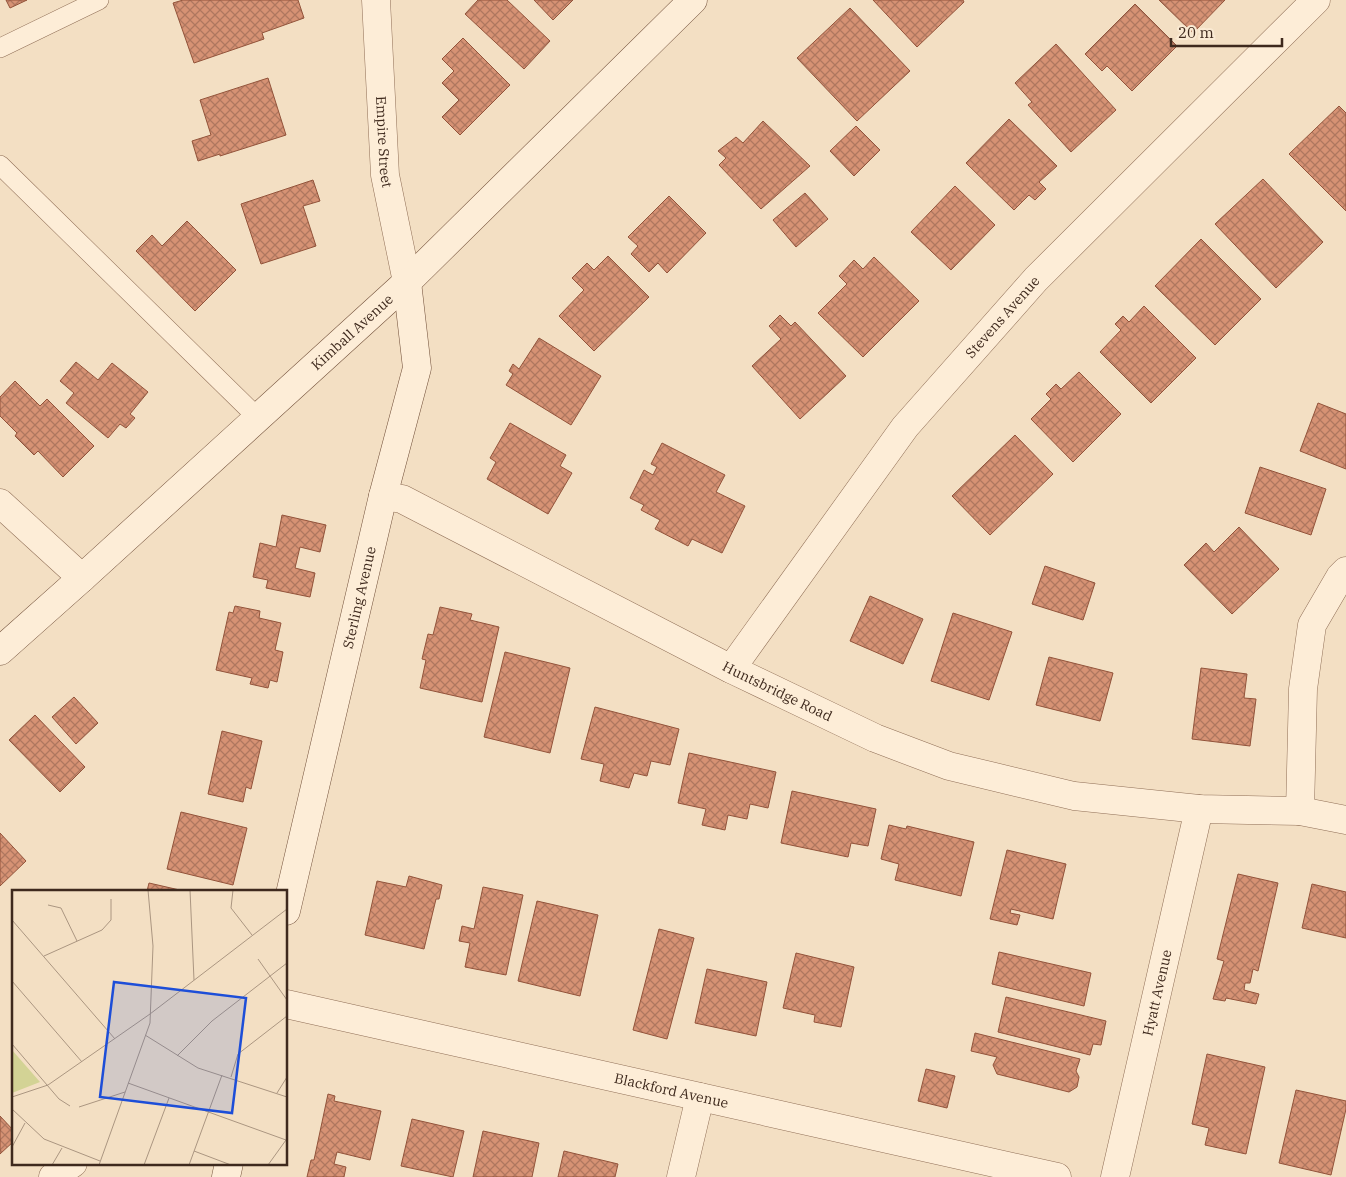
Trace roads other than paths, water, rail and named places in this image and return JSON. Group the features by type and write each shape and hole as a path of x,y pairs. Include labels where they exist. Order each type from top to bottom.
{"street":[{"name":"Empire Street","path":"376,0 385,175 407,282"},
{"name":"Kimball Avenue","path":"0,651 407,282 693,0"},
{"name":"Stevens Avenue","path":"731,669 905,426 1036,279 1316,0"},
{"name":"Sterling Avenue","path":"288,902 383,496 417,368 407,282"},
{"name":"Huntsbridge Road","path":"383,496 402,499 731,669 875,738 949,766 1074,796 1200,809 1300,810"},
{"path":"0,503 82,578"},
{"path":"1346,571 1340,577 1312,625 1303,689 1300,810 1346,820"},
{"name":"Hyatt Avenue","path":"1115,1177 1200,809"},
{"name":"Blackford Avenue","path":"288,1004 1057,1177"},
{"path":"681,1177 700,1097"},
{"path":"53,1177 72,1164"},
{"path":"226,1177 229,1164"}],"lane":[{"path":"0,48 100,0"},
{"path":"0,165 258,418"}]}
